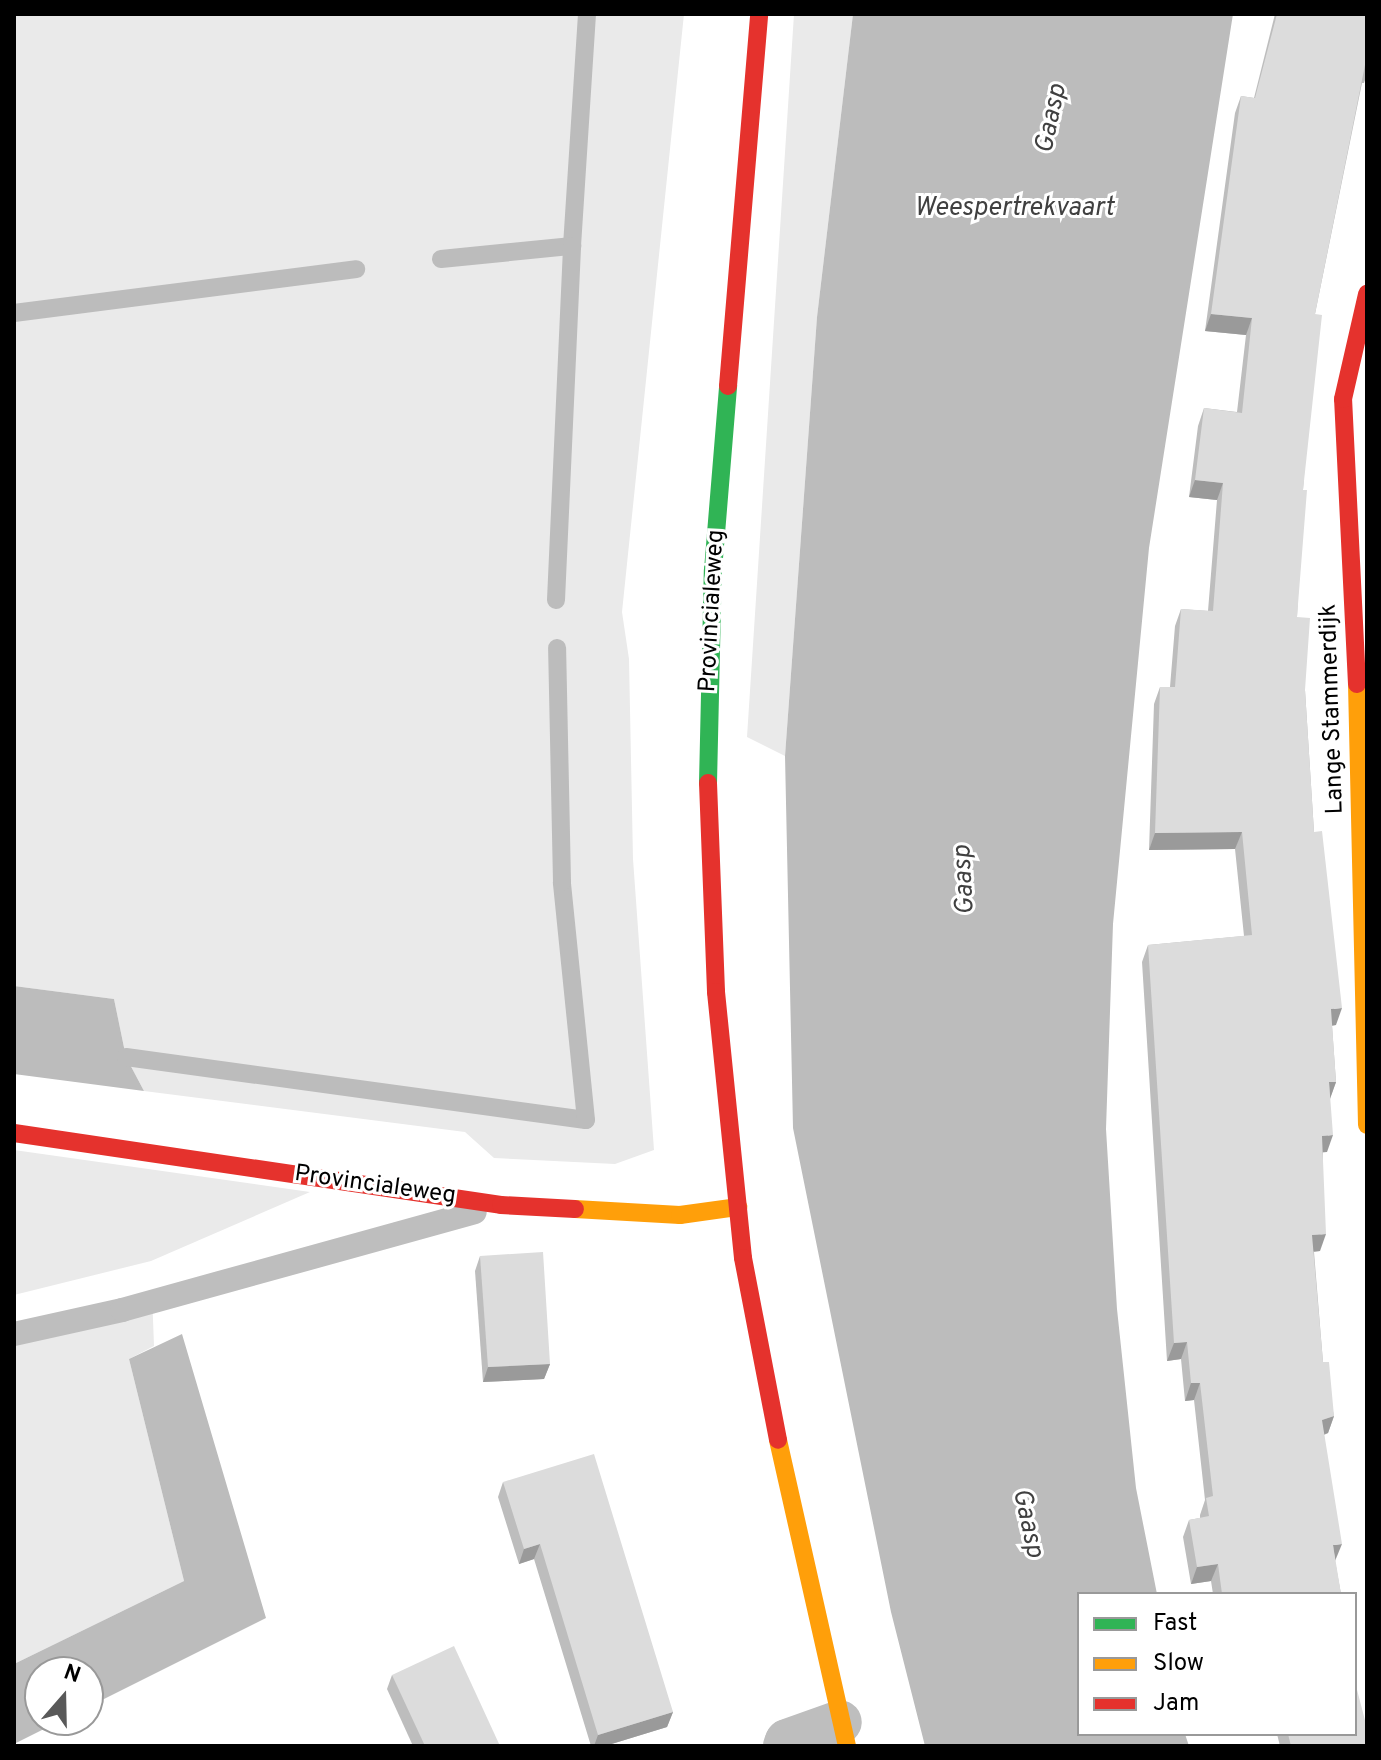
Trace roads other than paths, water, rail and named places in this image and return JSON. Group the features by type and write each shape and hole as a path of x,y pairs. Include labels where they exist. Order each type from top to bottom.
{"main road":[{"name":"Provincialeweg","path":"759,14 713,570 707,743 716,992 743,1258 792,1510 843,1734"},
{"name":"Lange Stammerdijk","path":"1367,294 1343,399 1356,633 1367,1125"},
{"name":"Provincialeweg","path":"14,1133 501,1205 680,1215 738,1207"}],"street":[{"name":"Provincialeweg","path":"785,1746 787,1741 843,1734"}],"lane":[{"path":"14,1334 122,1310 501,1205"}],"water":[{"name":"Weespertrekvaart","path":"853,14 1233,14 1149,548 1113,924 1106,1129 1117,1309 1136,1488 1157,1592 1077,1592 1077,1736 1186,1736 1189,1746 925,1746 891,1612 793,1128 785,756 817,317"},
{"path":"14,986 114,999 126,1057 144,1091 14,1074"},
{"path":"182,1334 266,1618 104,1699 104,1656 30,1656 184,1581 129,1359"},
{"path":"24,1659 24,1736 30,1736 14,1744 14,1664"}],"waterway":[{"path":"441,259 572,246 587,14"},
{"path":"556,600 572,246"},
{"path":"14,313 356,269"},
{"path":"126,1057 586,1120 562,882 557,648"}],"water label":[{"name":"Gaasp","path":"1052,119"},
{"name":"Gaasp","path":"965,880"},
{"name":"Gaasp","path":"1027,1523"}]}
